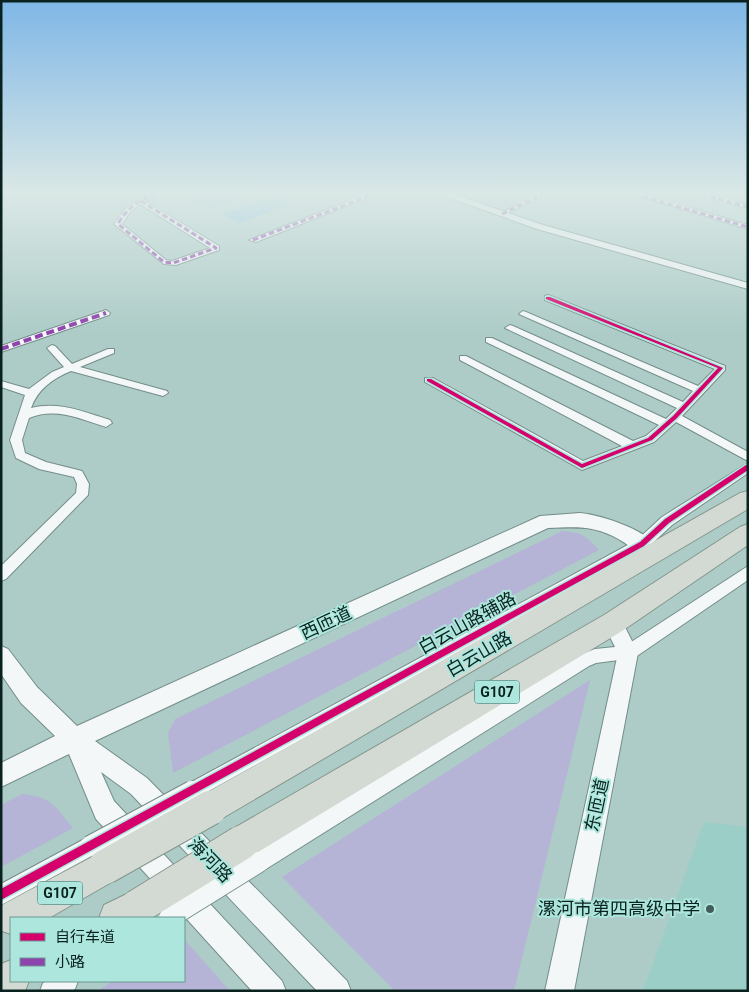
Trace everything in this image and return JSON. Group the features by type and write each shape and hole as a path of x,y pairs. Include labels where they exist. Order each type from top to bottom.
{"highway":[{"name":"白云山路","path":"97,857 649,549 748,499"},
{"name":"G107","path":"127,912 250,852 614,623 748,533"},
{"name":"G107","path":"16,917 97,857"}],"street":[{"path":"138,240 164,262 172,263 216,248 204,240"},
{"path":"587,240 748,286"},
{"path":"591,240 748,281"},
{"path":"429,380 582,466 650,439 671,421 721,368 548,298"},
{"path":"1,349 106,313"},
{"path":"523,314 699,390"},
{"path":"510,328 684,407"},
{"path":"489,340 748,456"},
{"path":"52,348 71,368 164,393"},
{"path":"1,575 82,495 84,484 78,474 43,466 20,455 16,440 31,393 56,374 111,351"},
{"path":"463,358 632,446"},
{"path":"1,384 31,393"},
{"path":"25,415 43,408 62,410 106,423"},
{"path":"649,549 667,521 748,467"},
{"name":"西匝道","path":"1,776 74,739 546,521 586,520 616,530 649,549"},
{"path":"170,917 250,852 583,661 594,656 628,653 748,572"},
{"path":"614,623 628,653"},
{"name":"东匝道","path":"559,991 628,653"},
{"name":"海河路","path":"1,656 29,695 74,739 138,786 337,991"},
{"name":"海河路","path":"74,739 105,810 272,991"},
{"path":"1,895 97,857"},
{"path":"51,991 65,982"}],"shaded area":[{"path":"562,531 574,532 583,536 591,541 599,550 173,773 168,733 175,719"},
{"path":"590,680 514,991 395,991 282,877"},
{"path":"22,794 47,800 57,808 73,828 1,867 1,805"},
{"name":"漯河市第四高级中学","path":"704,822 748,827 748,991 643,991"},
{"path":"185,940 230,991 97,991 111,982 185,982"}],"marked path":[{"path":"138,240 164,262 173,263 216,248 204,240"},
{"path":"1,349 106,313"}],"cycle path":[{"path":"429,380 582,466 650,439 675,417 721,368 548,298"},
{"name":"白云山路辅路","path":"1,895 642,544 667,521 748,467"}],"place":[{"name":"漯河市第四高级中学","path":"710,909"}]}
